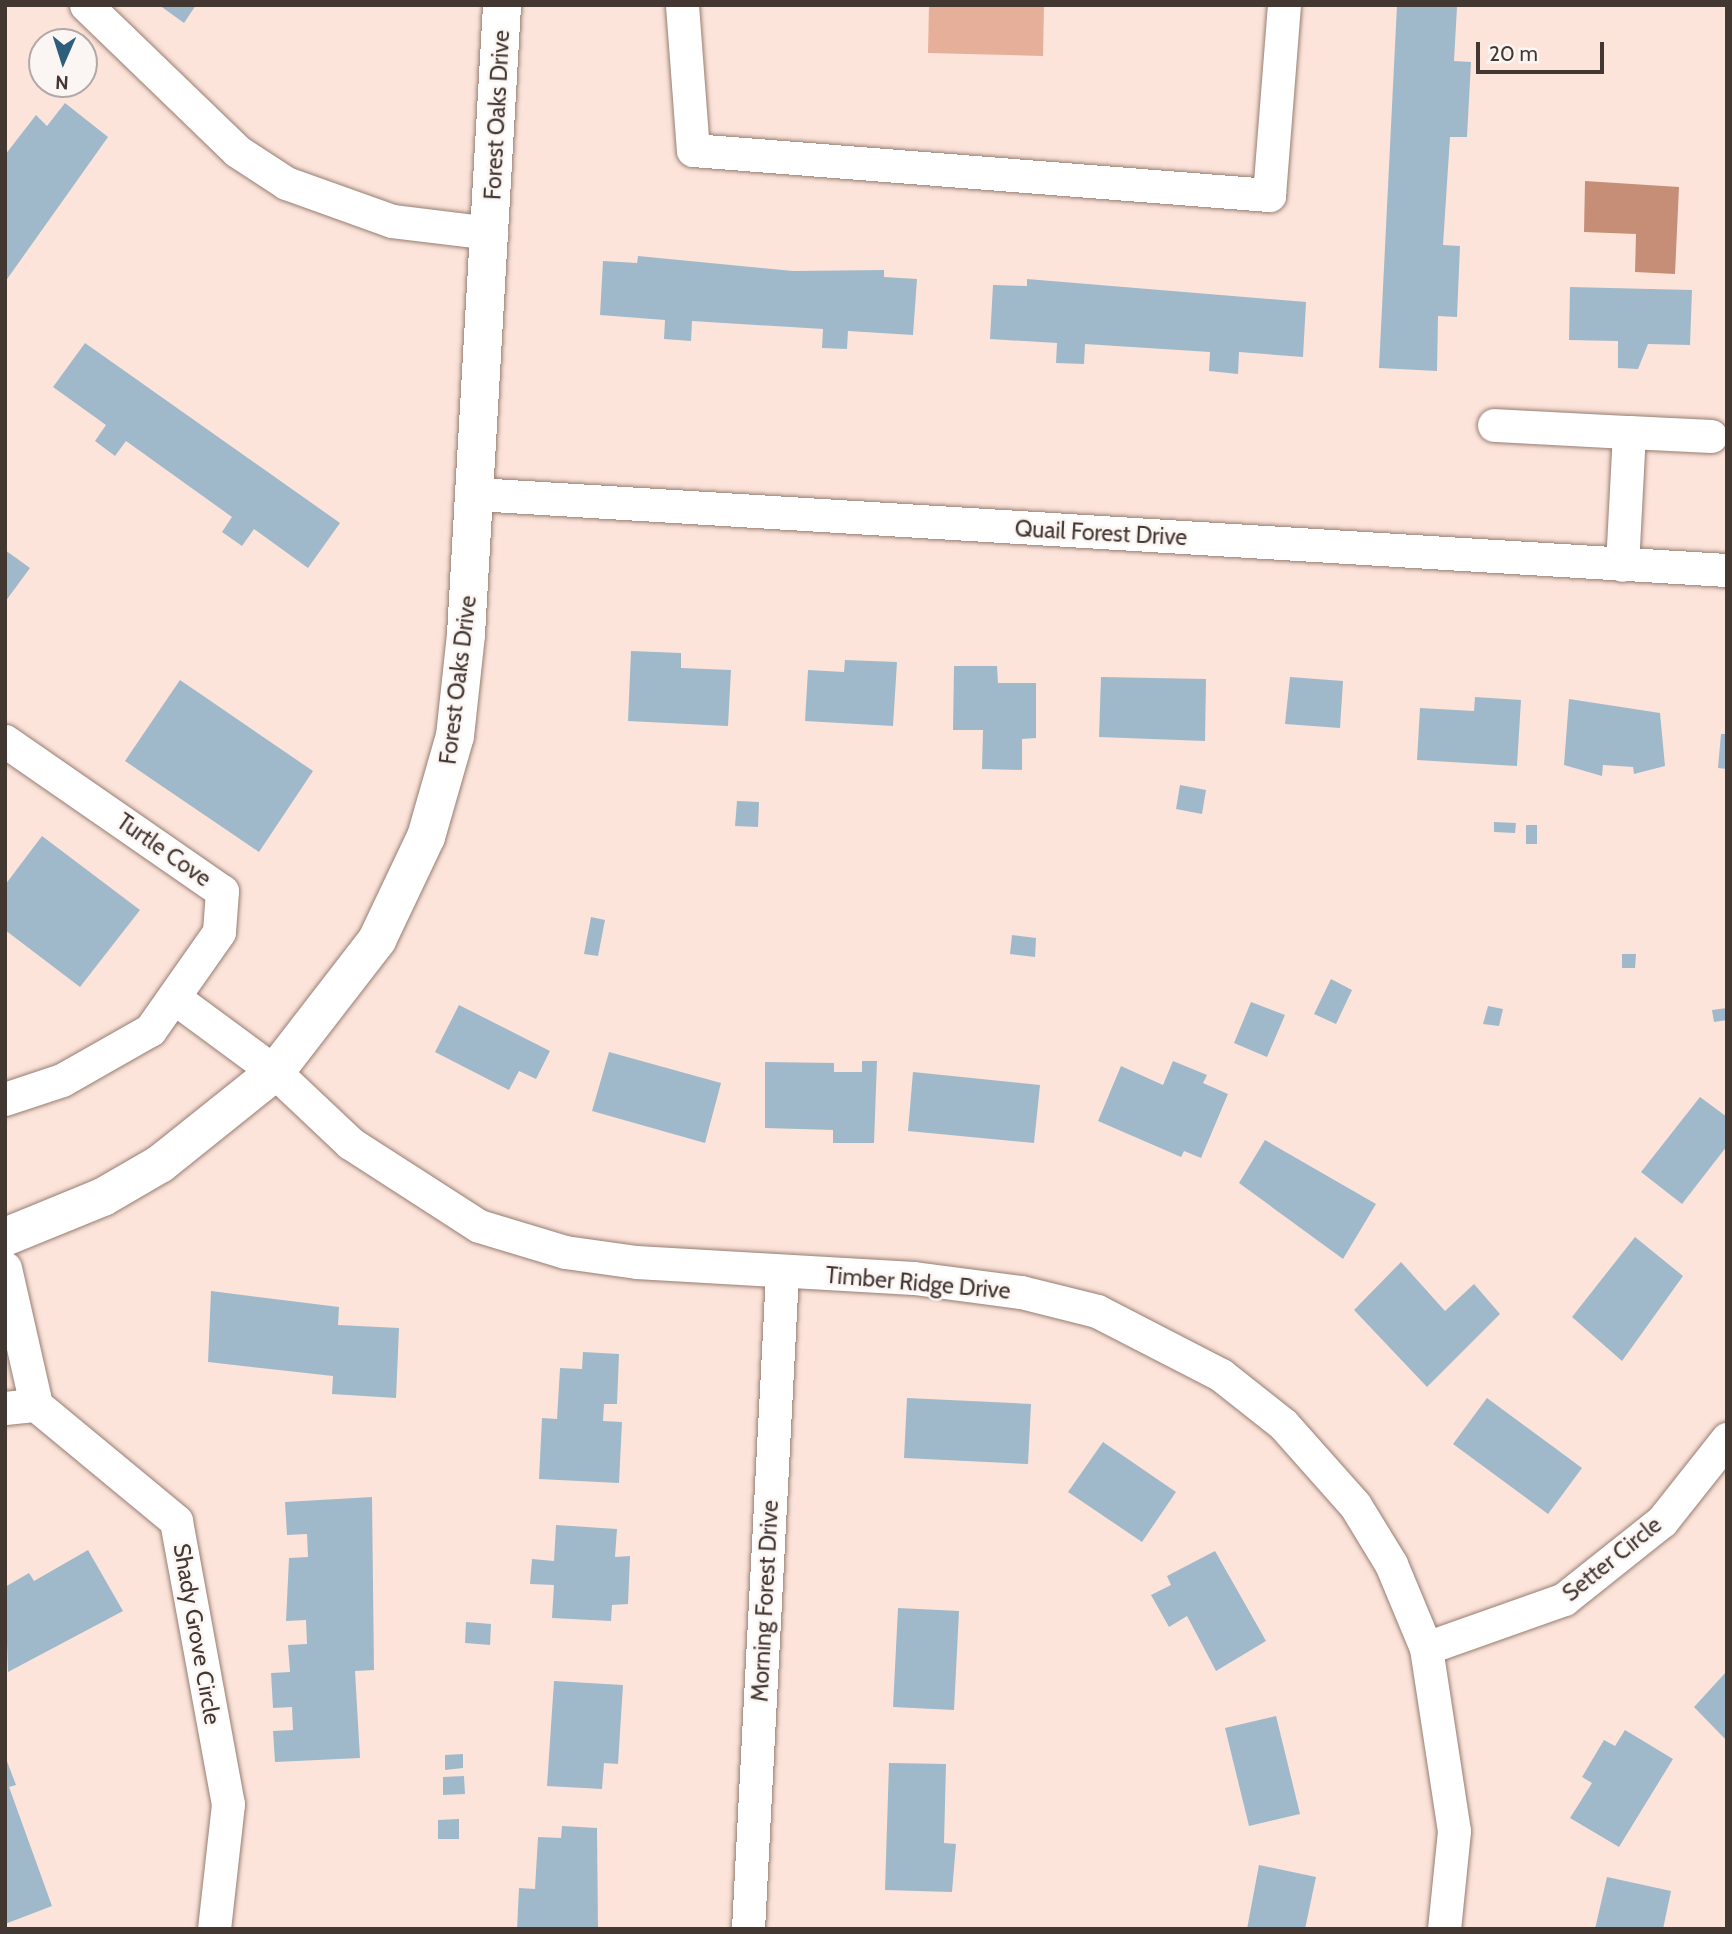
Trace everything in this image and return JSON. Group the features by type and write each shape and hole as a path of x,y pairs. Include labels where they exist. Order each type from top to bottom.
{"street":[{"path":"86,5 237,151 286,183 392,221 491,233"},
{"name":"Forest Oaks Drive","path":"5,1237 103,1197 160,1164 275,1072 377,940 426,837 455,736 476,494 502,5"},
{"path":"681,5 693,150 1269,195 1284,5"},
{"path":"1494,425 1711,436"},
{"path":"1622,565 1629,432"},
{"name":"Quail Forest Drive","path":"476,494 1727,570"},
{"name":"Turtle Cove","path":"5,741 222,891 219,932 176,999 150,1030 62,1080 5,1099"},
{"path":"176,999 275,1072"},
{"name":"Timber Ridge Drive","path":"275,1072 349,1143 479,1226 565,1252 782,1273 914,1278 1021,1292 1097,1311 1172,1346 1283,1424 1355,1504 1391,1564 1426,1648 1454,1831 1444,1929"},
{"name":"Shady Grove Circle","path":"5,1268 20,1406 176,1521 228,1804 214,1929"},
{"name":"Morning Forest Drive","path":"748,1929 782,1273"},
{"name":"Setter Circle","path":"1426,1648 1564,1600 1662,1521 1727,1439"}],"shaded area":[{"path":"929,5 1044,5 1043,56 928,53"},
{"path":"1585,181 1679,187 1675,274 1635,272 1636,234 1584,232"}],"building":[{"path":"159,5 196,5 184,23"},
{"path":"1397,5 1457,7 1454,61 1471,62 1467,137 1450,137 1443,245 1460,246 1457,317 1438,316 1437,371 1379,368"},
{"path":"65,103 108,137 5,282 5,155 36,115 47,126"},
{"path":"638,256 793,271 884,270 884,277 917,279 913,335 848,331 847,349 822,348 823,329 692,321 691,341 664,339 665,320 600,315 603,261 637,263"},
{"path":"1027,279 1306,302 1303,357 1239,352 1238,374 1209,371 1210,352 1085,344 1084,364 1056,363 1057,343 990,339 993,285 1027,286"},
{"path":"1570,287 1692,290 1690,345 1648,344 1638,369 1618,368 1618,341 1569,340"},
{"path":"85,343 340,523 308,568 254,529 242,546 222,532 232,517 126,441 115,456 95,441 106,425 53,387"},
{"path":"5,550 30,568 5,602"},
{"path":"631,651 681,653 681,668 731,670 728,726 628,721"},
{"path":"845,660 897,662 893,726 805,721 808,670 844,672"},
{"path":"954,666 997,666 998,683 1036,683 1036,738 1022,739 1022,770 982,769 983,730 953,730"},
{"path":"1101,677 1206,679 1205,741 1099,737"},
{"path":"1290,677 1343,681 1340,728 1285,724"},
{"path":"180,680 313,771 259,852 125,761"},
{"path":"1475,697 1521,700 1517,766 1417,760 1420,708 1474,711"},
{"path":"1569,699 1660,713 1665,766 1634,774 1633,767 1603,765 1602,776 1564,765"},
{"path":"1721,734 1727,734 1727,769 1718,768"},
{"path":"1180,785 1206,790 1202,814 1176,809"},
{"path":"737,801 759,802 758,827 735,826"},
{"path":"1494,822 1516,823 1515,833 1494,832"},
{"path":"1526,825 1537,825 1537,844 1526,844"},
{"path":"42,836 140,910 80,987 5,930 5,885"},
{"path":"591,917 605,920 598,956 584,954"},
{"path":"1012,935 1036,938 1035,957 1010,954"},
{"path":"1622,954 1636,954 1635,968 1622,968"},
{"path":"1331,979 1352,990 1336,1024 1314,1014"},
{"path":"1251,1002 1285,1015 1267,1057 1234,1043"},
{"path":"459,1005 550,1051 536,1079 519,1071 509,1090 435,1052"},
{"path":"1488,1006 1503,1009 1499,1026 1483,1024"},
{"path":"1727,1008 1727,1020 1714,1022 1712,1010"},
{"path":"609,1052 721,1083 705,1143 592,1111"},
{"path":"862,1061 877,1061 874,1143 833,1143 833,1130 765,1128 765,1062 834,1063 834,1072 862,1072"},
{"path":"1173,1061 1207,1075 1203,1083 1228,1094 1201,1158 1184,1151 1181,1157 1098,1121 1121,1066 1163,1085"},
{"path":"913,1072 1040,1085 1034,1143 908,1131"},
{"path":"1700,1097 1727,1117 1727,1146 1682,1204 1641,1172"},
{"path":"1265,1140 1376,1204 1343,1259 1239,1183"},
{"path":"1635,1237 1683,1276 1622,1361 1572,1317"},
{"path":"1401,1262 1445,1311 1474,1284 1500,1314 1427,1387 1354,1310"},
{"path":"211,1291 339,1307 338,1325 399,1328 396,1398 332,1394 333,1376 208,1362"},
{"path":"583,1352 619,1354 617,1404 604,1404 603,1421 622,1422 619,1483 539,1479 542,1418 557,1419 560,1368 582,1369"},
{"path":"907,1398 1031,1404 1028,1464 904,1458"},
{"path":"1487,1398 1582,1468 1548,1514 1453,1444"},
{"path":"1103,1442 1176,1492 1142,1542 1068,1492"},
{"path":"372,1497 374,1670 355,1671 360,1758 275,1762 273,1731 293,1730 292,1707 273,1708 271,1673 290,1672 288,1645 307,1644 306,1620 286,1621 289,1558 308,1557 307,1534 287,1535 285,1502"},
{"path":"556,1525 617,1529 615,1557 630,1556 628,1604 612,1605 611,1621 552,1618 554,1585 530,1584 532,1559 554,1561"},
{"path":"88,1550 123,1611 8,1672 5,1587 29,1573 34,1581"},
{"path":"1215,1551 1266,1641 1216,1671 1187,1616 1169,1627 1151,1595 1171,1585 1167,1576"},
{"path":"898,1608 959,1611 954,1710 893,1707"},
{"path":"466,1622 491,1624 490,1645 465,1643"},
{"path":"1727,1671 1727,1741 1694,1707"},
{"path":"554,1681 623,1685 618,1764 604,1763 602,1789 547,1786"},
{"path":"1276,1716 1300,1814 1249,1826 1225,1728"},
{"path":"1625,1730 1673,1759 1619,1847 1570,1818 1592,1783 1582,1777 1604,1740 1615,1746"},
{"path":"463,1754 463,1768 445,1770 445,1755"},
{"path":"5,1756 16,1785 9,1787 52,1906 5,1924"},
{"path":"889,1763 946,1764 944,1843 956,1844 952,1892 885,1890"},
{"path":"464,1776 465,1794 443,1795 443,1777"},
{"path":"459,1819 459,1839 438,1839 438,1820"},
{"path":"562,1826 597,1828 598,1929 517,1929 519,1888 535,1889 538,1837 561,1838"},
{"path":"1259,1865 1316,1877 1305,1929 1247,1929"},
{"path":"1607,1877 1671,1891 1663,1929 1595,1929"}]}
